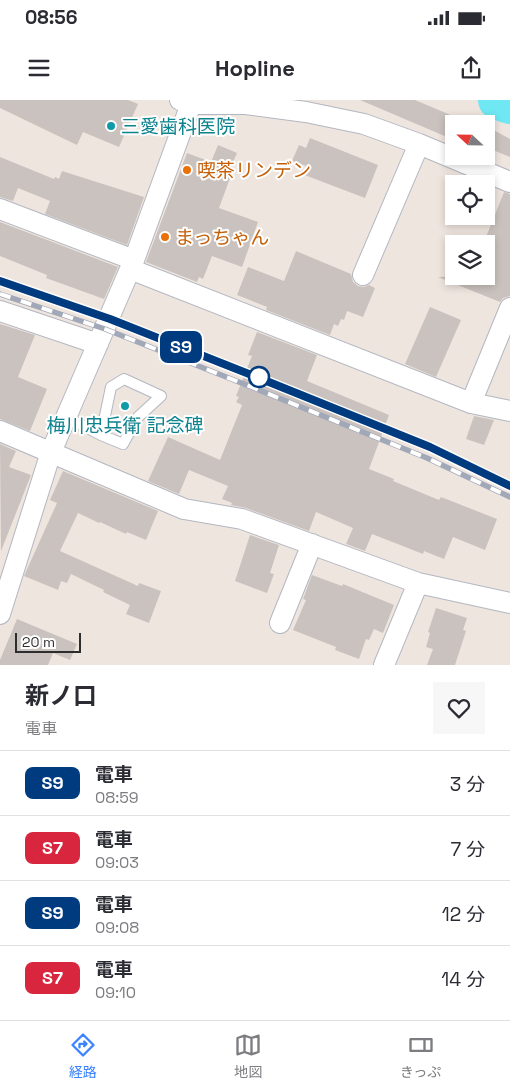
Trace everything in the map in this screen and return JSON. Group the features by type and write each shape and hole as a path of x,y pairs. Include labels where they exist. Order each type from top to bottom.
{"street":[{"path":"0,614 51,452 132,264 185,102 246,104 306,112 364,124 419,144 510,182"},
{"path":"363,275 419,144"},
{"path":"0,209 471,403 510,411"},
{"path":"471,403 510,308"},
{"path":"0,311 98,344"},
{"path":"0,431 184,509 242,519 418,583 510,603"},
{"path":"280,623 312,544"},
{"path":"384,665 418,583"}],"lane":[{"path":"66,417 101,435 123,444 138,417 161,396 124,379 111,387 101,435"}],"building":[{"path":"0,100 128,100 138,104 119,147 83,132 77,145 0,108"},
{"path":"360,100 415,100 451,115 445,115 445,136"},
{"path":"495,131 510,139 510,157 495,151"},
{"path":"310,138 378,165 365,198 302,174 306,166 292,161 299,145 306,148"},
{"path":"218,145 237,153 230,169 233,170 219,208 258,222 242,267 212,256 203,279 199,277 197,282 146,262 187,153 211,162"},
{"path":"0,157 54,179 55,177 59,179 62,171 144,197 127,245 45,214 50,201 18,188 13,201 0,197"},
{"path":"504,192 510,194 510,296 503,298 500,302 458,285 495,285 495,235 487,235 491,225 495,225 495,214"},
{"path":"0,222 118,267 104,299 46,278 47,275 0,256"},
{"path":"296,251 351,274 353,282 358,286 364,287 369,285 375,288 363,317 347,311 344,320 341,319 338,326 334,324 330,335 266,310 267,307 237,295 248,267 284,281"},
{"path":"430,307 461,320 436,377 405,364"},
{"path":"0,324 35,335 18,377 47,389 30,431 0,419"},
{"path":"257,332 317,355 307,381 389,415 369,469 439,500 441,497 497,519 485,550 453,537 444,559 424,551 423,554 372,534 365,551 346,544 353,528 316,512 309,531 246,508 231,505 232,503 222,499 228,486 189,470 179,494 148,481 168,437 220,460 242,405 236,402 239,397 236,396 252,356 248,355"},
{"path":"474,416 494,420 484,445 466,439"},
{"path":"0,444 16,451 9,467 31,475 1,551"},
{"path":"63,471 158,511 146,540 127,532 126,534 78,513 60,551 138,586 139,583 161,591 149,623 126,614 130,605 71,574 67,583 61,581 58,590 24,576 57,503 50,500"},
{"path":"250,535 279,545 270,573 274,574 267,593 235,581"},
{"path":"312,575 342,586 343,584 394,605 383,633 374,629 369,640 366,639 359,659 335,650 336,647 293,630 306,600 303,599"},
{"path":"436,608 467,618 463,630 466,631 455,665 427,665 433,649 426,647 430,633 428,632"},
{"path":"17,619 77,644 70,660 53,653 48,665 0,665 0,660"}],"waterway":[{"path":"498,100 510,104"}],"railway":[{"path":"0,281 258,376 385,429 510,486"},
{"path":"0,294 105,329 254,388 427,458 510,497"}],"train":[{"name":"S9","path":"0,281 165,340 430,447 510,486"}],"place":[{"name":"三愛歯科医院","path":"111,126"},
{"name":"喫茶リンデン","path":"187,170"},
{"name":"まっちゃん","path":"165,237"},
{"name":"梅川忠兵衛 記念碑","path":"125,406"}]}
